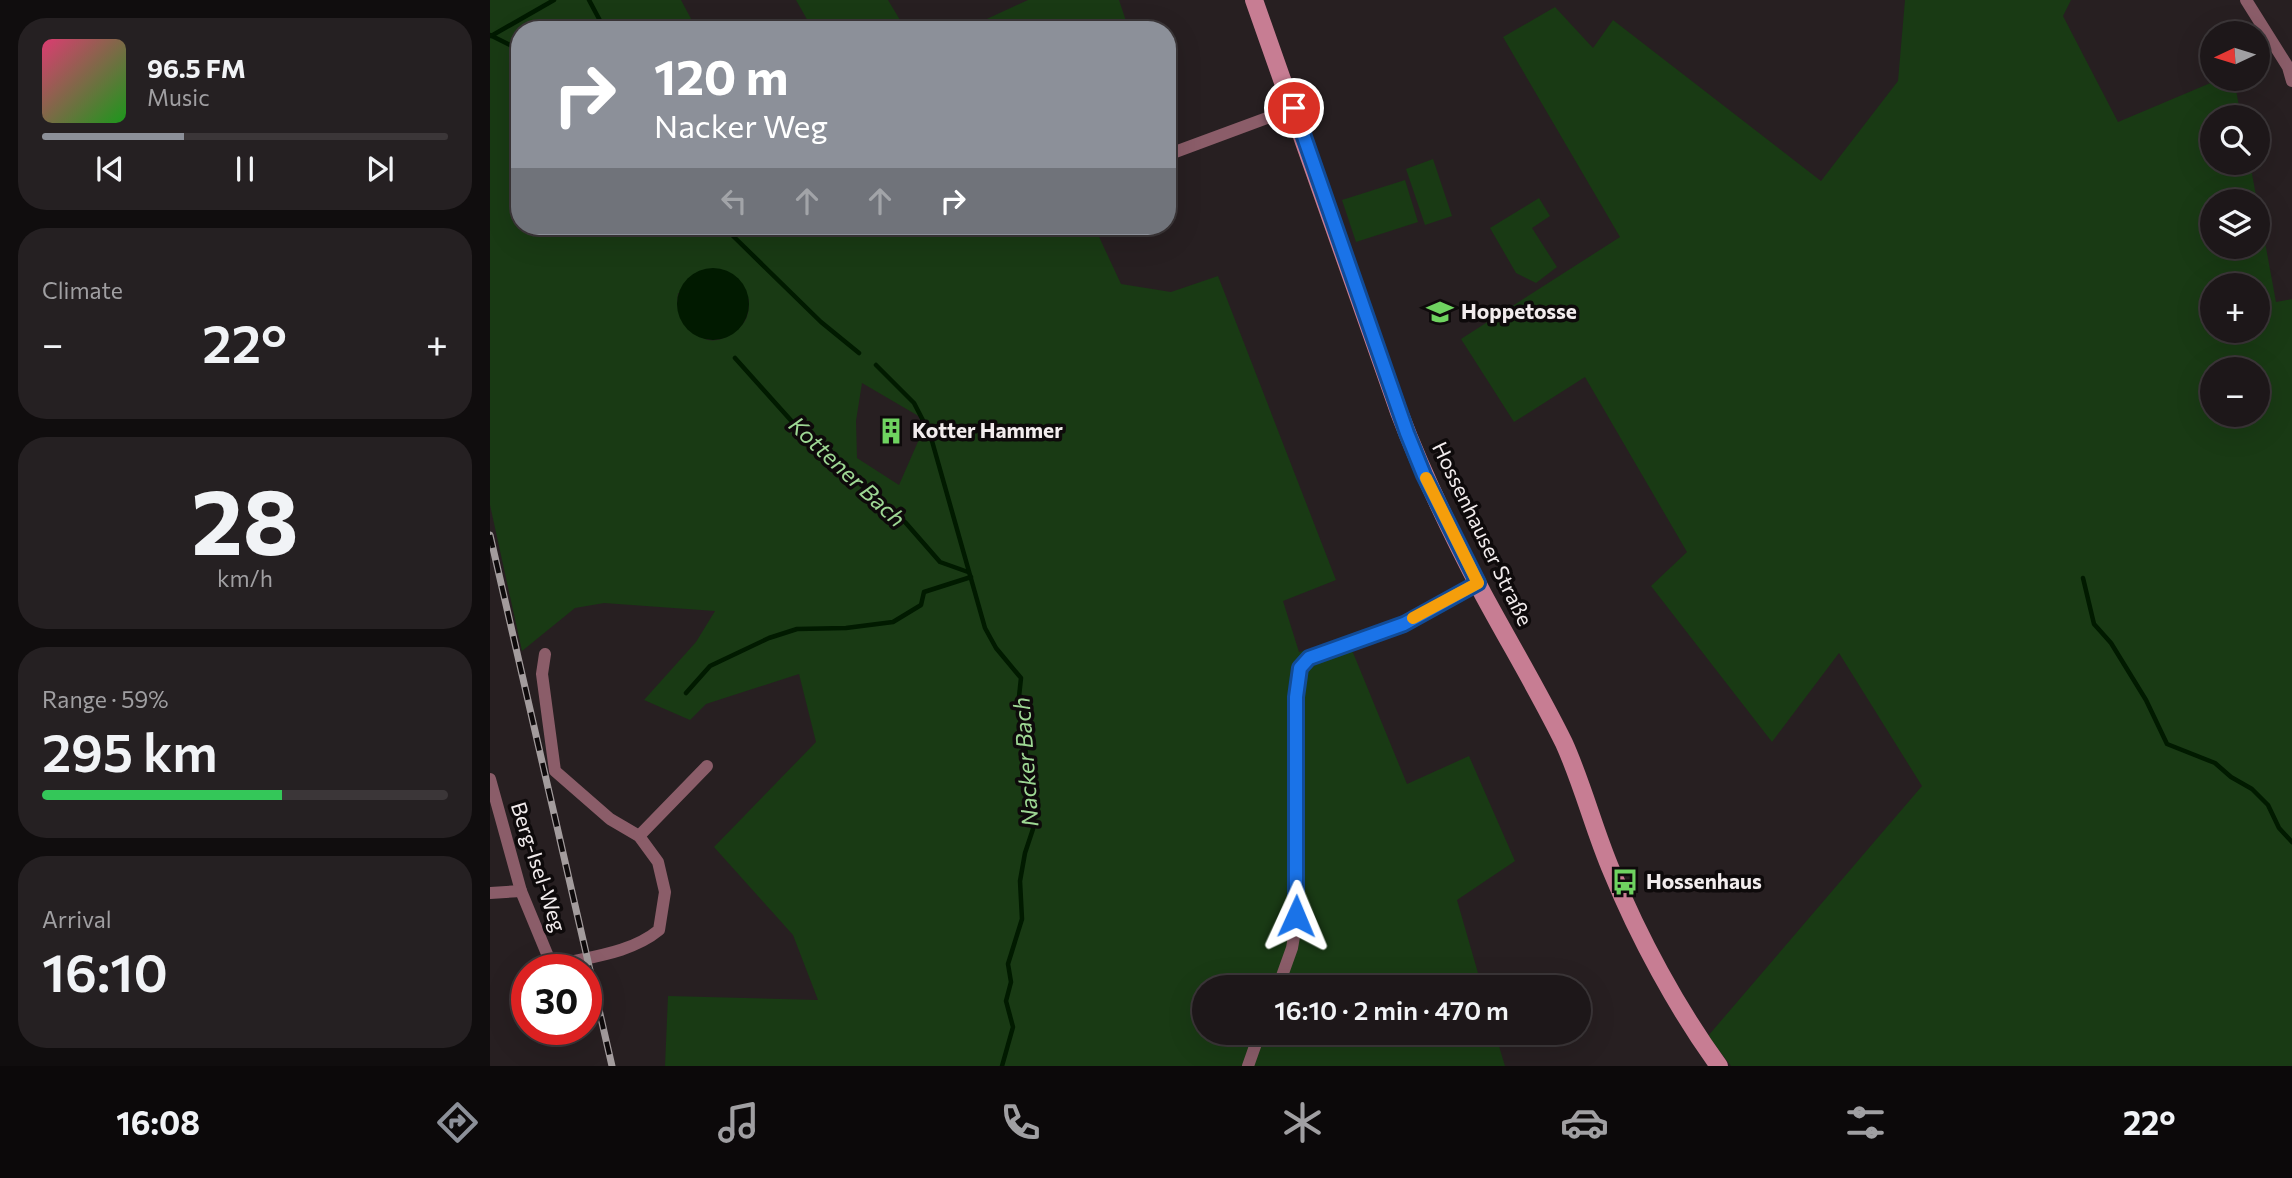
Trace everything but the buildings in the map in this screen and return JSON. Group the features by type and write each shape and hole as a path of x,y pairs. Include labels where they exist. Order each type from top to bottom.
{"street":[{"name":"Hossenhauser Straße","path":"1254,0 1424,475 1563,742 1612,873 1633,918 1685,1015 1719,1066"},
{"path":"2246,0 2290,65 2292,80"},
{"path":"1176,152 1294,108"},
{"path":"1282,975 1295,931 1296,697 1300,668 1309,658 1404,624 1478,583"},
{"path":"545,654 542,674 555,771 610,819 639,836 707,766"},
{"name":"Berg-Isel-Weg","path":"490,779 521,891 558,965 642,942 659,930 665,892 662,869 639,836"},
{"path":"490,893 521,891"},
{"path":"1248,1066 1255,1045"}],"green space":[{"path":"490,0 681,0 692,21 511,21 511,235 1098,235 1121,284 1171,292 1218,276 1336,580 1283,601 1299,652 1347,638 1407,784 1469,756 1515,861 1457,900 1479,975 1192,975 1192,1045 1499,1045 1505,1066 665,1066 668,996 818,1000 793,935 714,847 816,742 799,674 706,704 690,720 644,700 696,642 715,611 604,603 575,608 522,651 490,505","holes":["678,293 749,299 745,321 732,334 708,340 680,316","862,383 927,421 899,485 857,458 856,421"]},
{"path":"796,0 888,0 901,21 808,21"},
{"path":"1028,0 1119,0 1126,21 982,21"},
{"path":"1905,0 2071,0 2063,16 2118,122 2200,87 2200,91 2236,91 2239,105 2200,105 2200,175 2252,175 2255,189 2200,189 2200,259 2268,259 2276,302 2292,299 2292,1066 1731,1066 1708,1036 1922,786 1839,653 1772,742 1651,586 1687,552 1585,377 1514,422 1461,339 1620,237 1503,37 1555,7 1593,48 1613,20 1821,181 1898,81"},
{"path":"1433,159 1452,216 1425,225 1406,169"},
{"path":"1405,180 1418,222 1356,242 1342,200"},
{"path":"1539,198 1550,216 1532,228 1557,267 1536,283 1516,273 1490,228"}],"shaded area":[{"path":"720,268 739,278 747,290 747,318 739,330 727,338 706,340 687,330 679,318 677,297 687,278 699,270"}],"waterway":[{"name":"Kottener Bach","path":"517,21 554,0"},
{"name":"Nacker Bach","path":"589,0 600,21"},
{"name":"Kottener Bach","path":"491,36 511,25"},
{"name":"Kottener Bach","path":"490,35 511,46"},
{"name":"Nacker Bach","path":"732,235 821,322 859,353"},
{"name":"Kottener Bach","path":"735,358 822,455 847,469 880,504 905,522 940,562 968,572"},
{"name":"Nacker Bach","path":"876,365 914,403 930,434 985,628 996,648 1021,678 1018,706 1024,734 1033,829 1020,881 1022,919 1008,964 1011,982 1006,1001 1013,1027 1002,1066"},
{"path":"686,693 710,666 769,638 797,629 846,628 893,622 921,605 924,592 971,577"},
{"path":"2083,578 2094,624 2111,643 2146,700 2167,744 2215,763 2231,777 2252,789 2268,805 2279,828 2292,842"}],"railway":[{"path":"490,535 612,1066"}],"slow traffic":[{"path":"1413,618 1478,583 1426,478"}],"place":[{"name":"Hoppetosse","path":"1440,312"},
{"name":"Kotter Hammer","path":"891,431"},
{"name":"Hossenhaus","path":"1625,882"}],"route":[{"path":"1294,108 1407,433 1424,475 1478,583 1404,624 1303,662 1298,675 1296,697 1296,916"}]}
